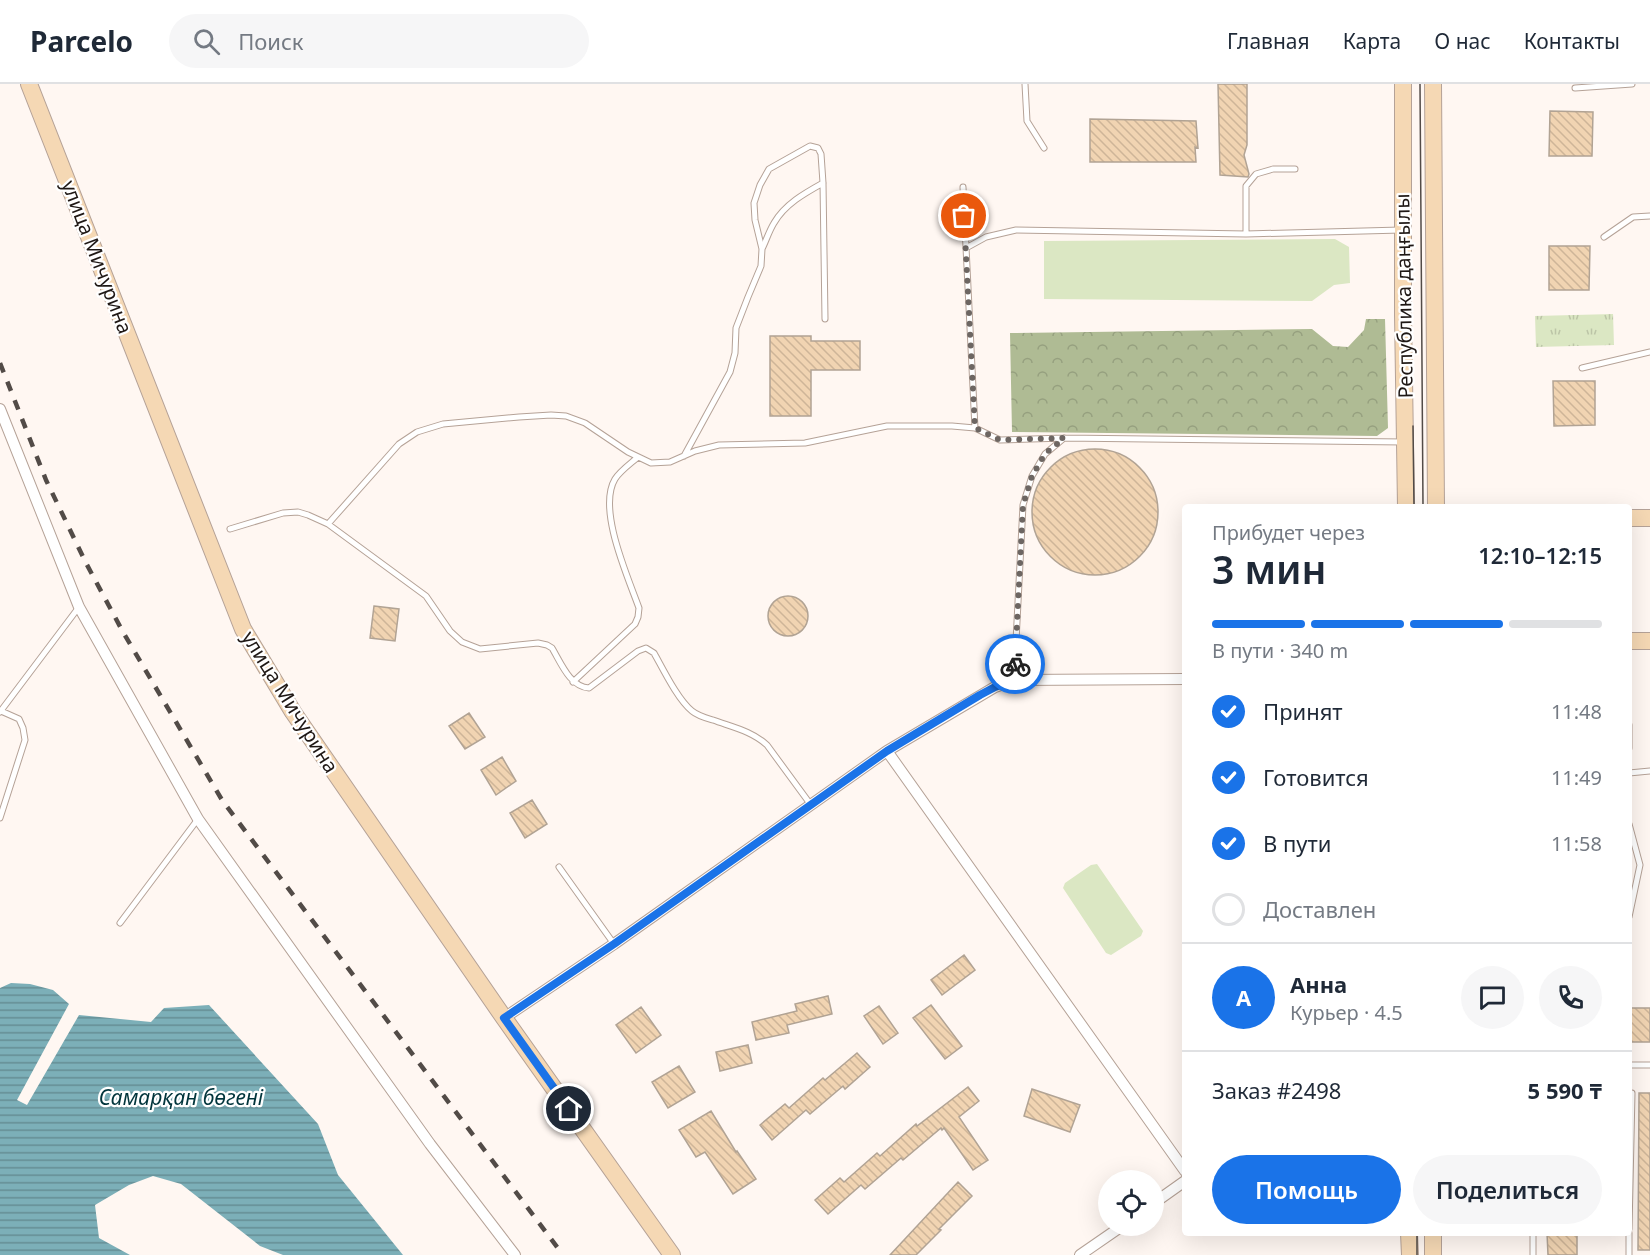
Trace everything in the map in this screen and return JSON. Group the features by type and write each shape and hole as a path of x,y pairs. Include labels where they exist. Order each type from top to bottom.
{"main road":[{"name":"улица Мичурина","path":"29,84 243,629 293,712 504,1018 672,1255"},
{"name":"Республика даңғылы","path":"1403,84 1406,504"},
{"name":"Республика даңғылы","path":"1434,84 1436,504"},
{"path":"1632,518 1650,518"},
{"path":"1632,641 1650,641"},
{"path":"1409,1236 1410,1255"},
{"path":"1433,1236 1433,1255"}],"street":[{"path":"0,409 79,607 198,819 430,1143 514,1255"},
{"path":"504,1018 614,944 887,751 995,687 1014,680 1182,679"},
{"path":"887,751 1182,1167"},
{"path":"1164,1196 1182,1183"},
{"path":"1081,1255 1108,1236"}],"lane":[{"path":"1025,84 1027,121 1044,148"},
{"path":"1575,88 1632,84"},
{"path":"684,456 730,372 735,353 736,328 761,266 762,249 754,220 754,203 760,185 769,169 810,146 818,148 821,154 824,183 825,319"},
{"path":"1246,234 1246,186 1256,174 1273,169 1295,169"},
{"path":"762,249 775,222 787,208 799,197 824,183"},
{"path":"963,187 975,428"},
{"path":"1604,237 1633,217 1650,216"},
{"path":"966,248 986,237 1016,230 1246,234 1403,230"},
{"path":"1582,368 1650,352"},
{"path":"328,524 399,444 417,432 443,424 519,417 566,416 585,423 628,452 651,463 670,462 719,445 806,443 887,426 975,428 1000,440 1064,438 1406,442"},
{"path":"1014,680 1023,505 1032,476 1045,454 1064,438"},
{"path":"573,682 635,624 638,617 639,608 610,524 609,500 611,487 616,477 638,457"},
{"path":"230,529 283,513 298,512 328,524 426,596 450,630 462,642 480,649 538,643 547,645 552,648 573,682 581,688 589,688 638,651 646,648 654,652 691,711 759,737 811,805"},
{"path":"0,818 25,740 19,719 1,712 79,607"},
{"path":"1632,773 1650,771"},
{"path":"120,923 198,819"},
{"path":"1632,835 1640,865 1632,903"},
{"path":"559,867 614,944"},
{"path":"1632,1065 1650,1065"},
{"path":"1533,1236 1533,1255"},
{"path":"1629,1236 1629,1255"}],"green space":[{"path":"1335,239 1349,247 1350,283 1334,285 1312,301 1044,299 1044,241"},
{"path":"1613,314 1614,345 1536,347 1535,316"},
{"path":"1366,319 1385,319 1388,428 1377,436 1012,432 1010,333 1312,329 1333,346 1348,347 1364,330"},
{"path":"1097,864 1143,931 1141,936 1111,955 1106,953 1063,888 1065,883 1091,865"}],"water":[{"name":"Самарқан бөгені","path":"11,983 30,984 53,990 69,1004 17,1100 27,1105 79,1015 151,1022 164,1008 209,1005 318,1124 338,1175 403,1255 283,1255 260,1246 181,1184 153,1176 129,1185 95,1205 99,1238 130,1255 0,1255 0,988"}],"building":[{"path":"1218,84 1247,84 1247,145 1244,155 1248,177 1220,175"},
{"path":"1550,111 1593,112 1592,156 1549,156"},
{"path":"1090,119 1196,121 1198,148 1195,147 1196,162 1090,162"},
{"path":"1549,246 1590,246 1589,290 1549,290"},
{"path":"770,336 811,336 811,341 860,341 860,370 811,370 811,416 770,416"},
{"path":"1553,381 1595,381 1595,425 1554,426"},
{"path":"1095,449 1119,454 1139,468 1153,488 1158,512 1153,536 1139,556 1119,570 1095,575 1071,570 1051,556 1037,536 1032,512 1037,488 1051,468 1071,454"},
{"path":"788,596 802,602 808,616 802,630 788,636 774,630 768,616 774,602"},
{"path":"374,606 399,609 395,641 370,638"},
{"path":"469,713 485,737 465,749 449,726"},
{"path":"502,757 516,781 496,795 481,770"},
{"path":"532,800 547,824 525,838 510,813"},
{"path":"964,955 975,970 942,995 931,980"},
{"path":"828,996 832,1014 787,1025 789,1033 756,1040 752,1022 797,1011 795,1004"},
{"path":"931,1005 962,1046 945,1059 913,1018"},
{"path":"879,1006 898,1033 883,1044 864,1016"},
{"path":"641,1007 661,1035 636,1053 616,1025"},
{"path":"1632,1008 1650,1008 1650,1042 1632,1042"},
{"path":"748,1045 752,1063 720,1071 716,1052"},
{"path":"857,1053 870,1067 845,1089 843,1086 810,1114 806,1110 772,1140 760,1125 785,1104 789,1108 823,1078 825,1080"},
{"path":"679,1066 695,1092 668,1108 652,1082"},
{"path":"968,1087 979,1101 959,1117 988,1160 973,1170 944,1128 942,1130 941,1128 865,1189 861,1185 828,1214 815,1200 840,1178 844,1182 877,1153 880,1156 916,1124 917,1126"},
{"path":"1032,1089 1080,1105 1070,1132 1024,1116"},
{"path":"1639,1093 1650,1093 1650,1250 1638,1250"},
{"path":"711,1111 756,1179 733,1194 705,1152 696,1157 679,1130"},
{"path":"958,1182 972,1196 939,1229 941,1230 916,1255 890,1255"},
{"path":"1547,1236 1577,1236 1577,1255 1548,1255"}],"tram line":[{"path":"1420,84 1423,504"},
{"path":"1413,426 1414,504"},
{"path":"1417,1236 1417,1255"}],"railway":[{"path":"0,363 46,480 86,563 123,632 222,800 563,1255"}],"way so far":[{"path":"964,216 975,428 1000,440 1064,438 1045,454 1032,476 1023,505 1015,664"}],"route":[{"path":"569,1109 504,1018 614,944 887,751 980,695 1014,680 1015,664"}]}
